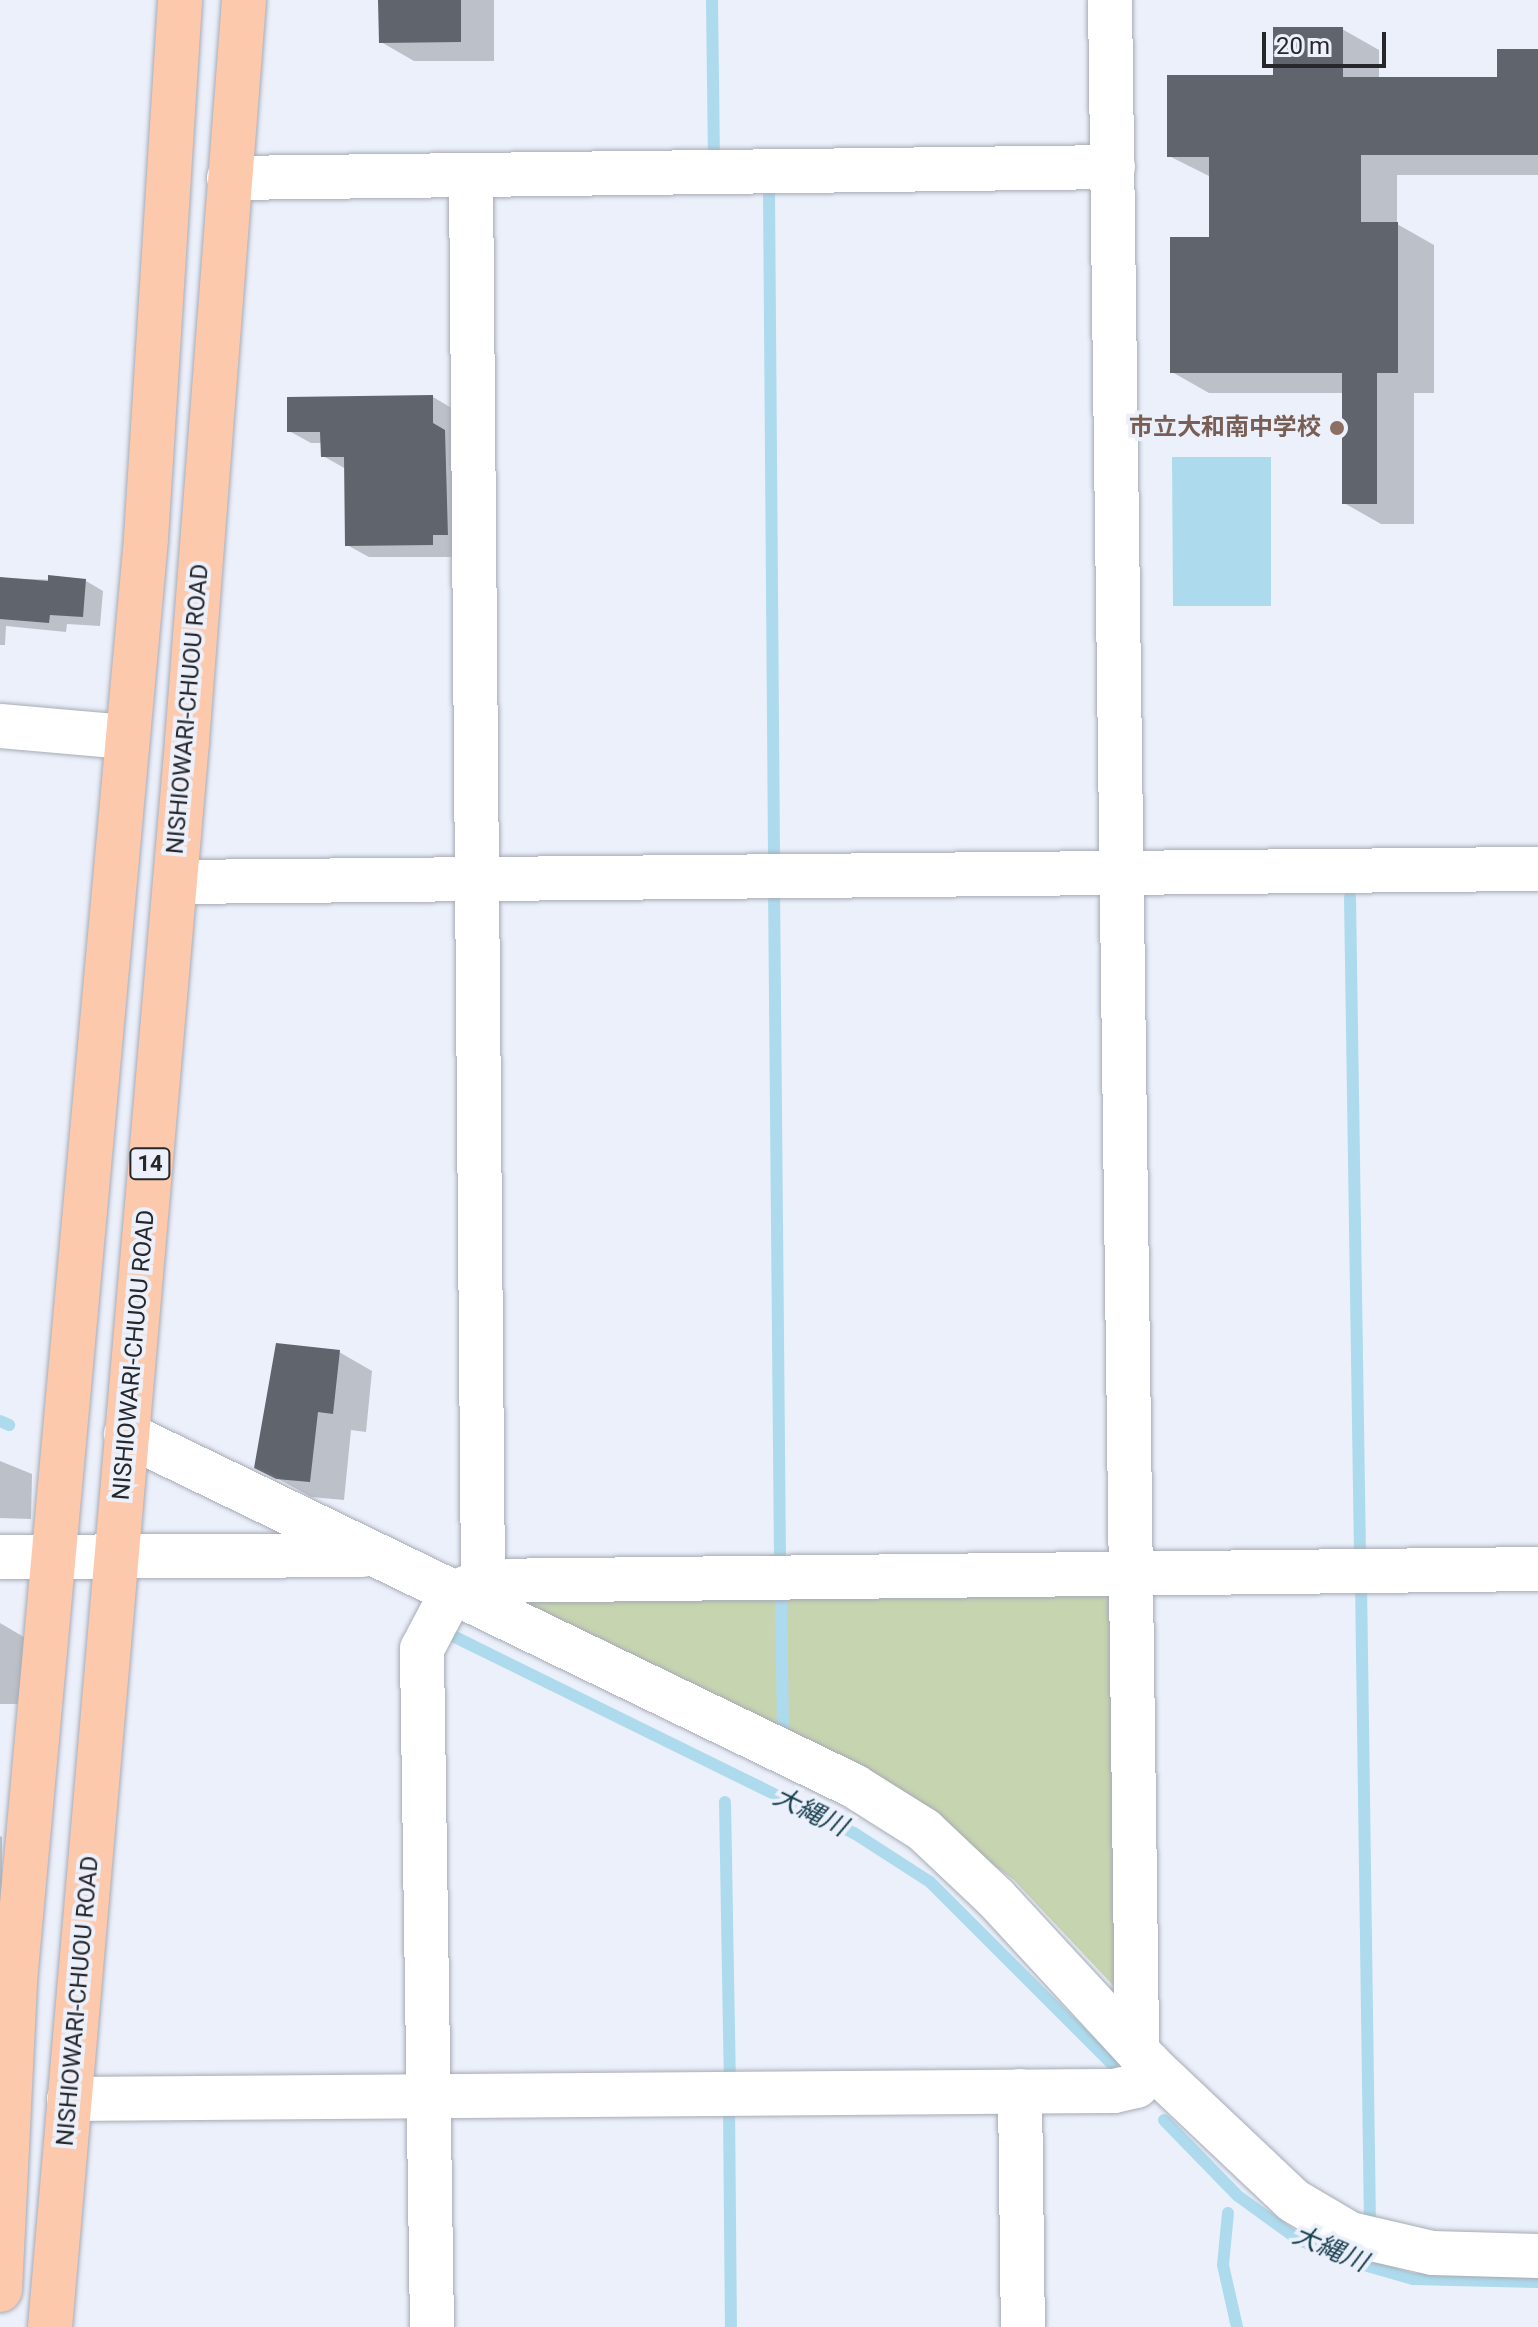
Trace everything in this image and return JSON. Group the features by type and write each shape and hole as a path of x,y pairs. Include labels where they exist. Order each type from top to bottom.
{"main road":[{"path":"1,2276 15,1981 146,538 180,0"},
{"name":"NISHIOWARI-CHUOU ROAD","path":"50,2327 175,882 244,0"}],"street":[{"path":"69,2099 428,2099 1114,2091 1136,2086 1143,2056 1130,1573 1124,873 1110,0"},
{"path":"229,178 1113,167"},
{"path":"432,2327 422,1649 467,1588 477,879 471,177"},
{"path":"0,726 127,737"},
{"path":"175,882 1538,869"},
{"path":"126,1434 371,1555 467,1588 854,1786 924,1830 1143,2056 1294,2201 1350,2234 1432,2253 1538,2256"},
{"path":"0,1557 117,1559 371,1555"},
{"path":"467,1588 1130,1573 1538,1569"},
{"path":"1020,2091 1023,2327"}],"green space":[{"path":"1118,1591 1122,1995 1014,1880 939,1825 787,1742 786,1592"},
{"path":"777,1592 780,1738 496,1598"}],"water":[{"path":"1172,457 1271,457 1271,606 1173,606"}],"building":[{"path":"378,0 461,0 461,42 379,43"},
{"path":"1273,27 1343,27 1343,77 1497,77 1497,49 1538,49 1538,155 1361,155 1361,222 1398,222 1398,373 1377,373 1377,504 1342,504 1342,373 1170,373 1170,237 1209,237 1209,157 1167,157 1167,75 1273,75"},
{"path":"433,395 433,423 445,430 448,535 433,535 433,545 345,546 344,457 321,457 320,432 287,432 287,397"},
{"path":"48,575 86,579 83,617 50,615 49,623 0,619 0,577 48,581"},
{"path":"276,1343 340,1350 333,1414 318,1412 310,1482 276,1479 254,1468"}],"waterway":[{"path":"712,0 714,163"},
{"path":"769,190 774,862"},
{"path":"769,1561 780,1560 774,890"},
{"path":"1350,897 1360,1554"},
{"name":"大縄川","path":"0,1421 9,1425"},
{"path":"1361,1582 1370,2230"},
{"path":"781,1591 783,1727"},
{"name":"大縄川","path":"455,1637 854,1833 930,1882 1112,2064"},
{"path":"725,1802 730,2084"},
{"path":"729,2105 731,2327"},
{"name":"大縄川","path":"1164,2120 1238,2196 1296,2238 1336,2257 1413,2279 1538,2282"},
{"path":"1228,2213 1223,2265 1237,2327"}],"place":[{"name":"市立大和南中学校","path":"1337,428"}]}
